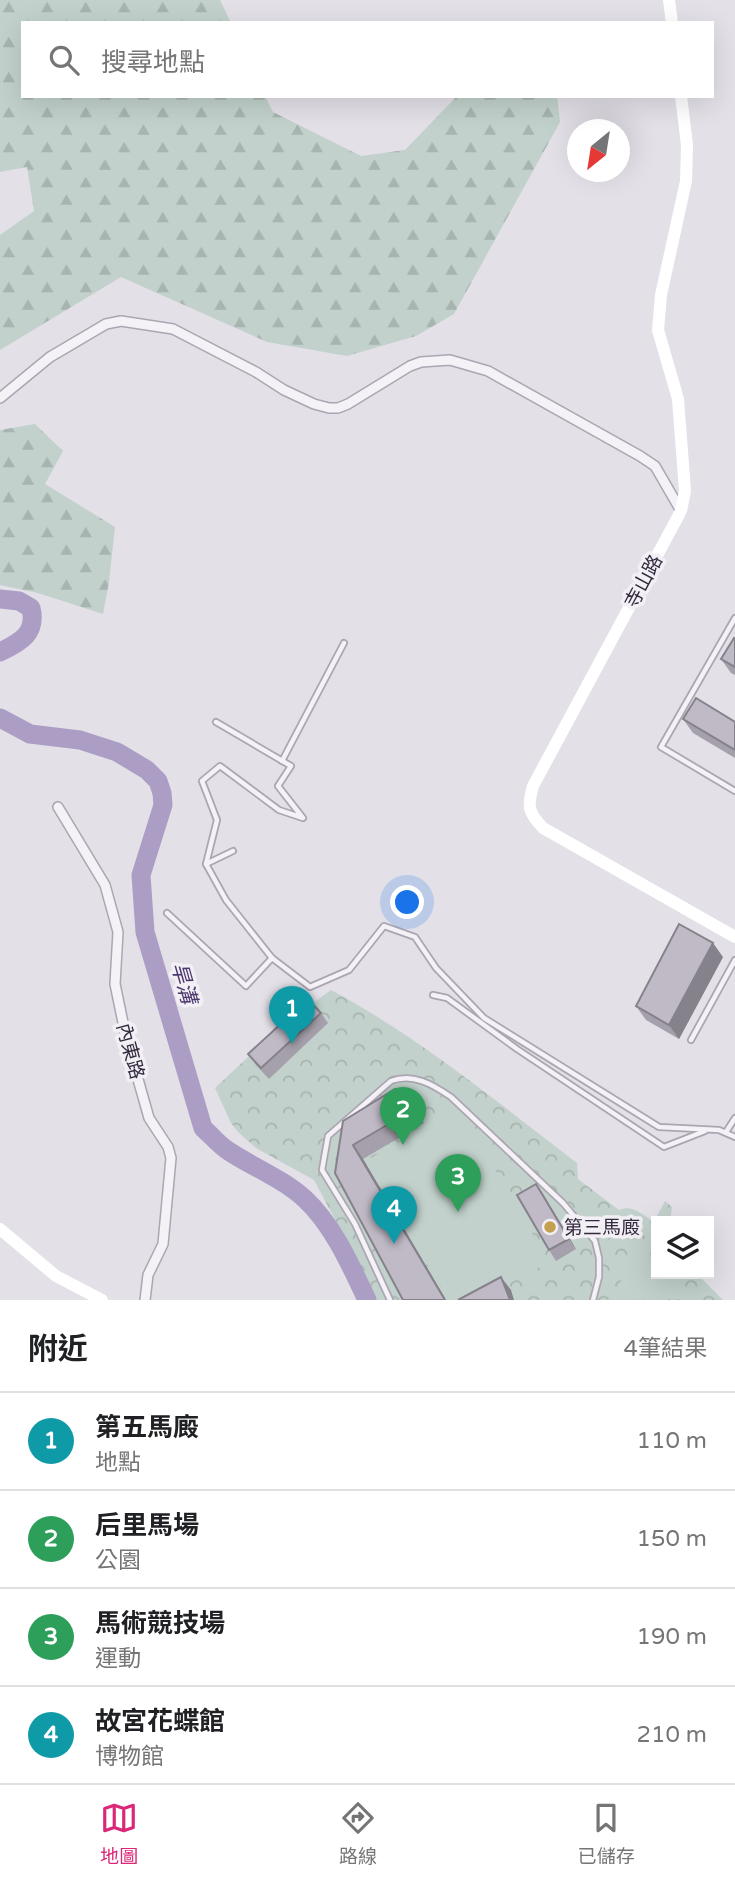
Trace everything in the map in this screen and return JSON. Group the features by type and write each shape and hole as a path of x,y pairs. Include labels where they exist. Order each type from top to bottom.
{"street":[{"path":"669,0 672,21"},
{"name":"寺山路","path":"681,98 687,145 686,181 661,295 658,330 678,398 685,491 681,511 533,786 529,799 530,814 543,828 735,937"},
{"path":"0,398 50,356 106,324 121,321 173,328 257,372 284,390 329,408 348,404 410,366 421,362 450,360 488,371 640,456 655,466 681,511"},
{"name":"內東路","path":"58,807 106,885 118,932 116,984 125,1037 149,1118 168,1147 171,1158 163,1244 148,1275 145,1300"},
{"path":"0,1229 56,1276 102,1300"}],"lane":[{"path":"735,618 661,747 735,791"},
{"path":"282,761 344,643"},
{"path":"216,722 291,766 278,786 303,818 279,810 220,766 202,781 217,820 206,864 226,900 272,958 310,987 349,970 384,926 415,937 436,968 484,1017 659,1126 709,1129 726,1132 735,1137"},
{"path":"206,864 233,851"},
{"path":"167,913 246,986 272,958"},
{"path":"691,1040 735,960"},
{"path":"433,996 447,998 517,1049 664,1147 709,1129"},
{"path":"390,1300 355,1224 322,1170 328,1136 391,1081 404,1077 436,1087 451,1097 563,1203 595,1241 599,1277 593,1300"},
{"path":"726,1132 735,1118"}],"green space":[{"path":"0,0 220,0 230,21 21,21 21,98 266,98 273,112 361,156 405,150 455,98 557,98 560,122 454,314 416,336 347,356 267,342 121,277 0,350 0,235 34,211 27,167 0,172"},
{"path":"35,424 63,451 45,484 115,527 103,614 38,593 0,585 0,430"},
{"path":"331,990 364,1008 426,1049 577,1163 578,1179 619,1210 633,1209 651,1220 651,1279 702,1279 723,1300 374,1300 365,1276 314,1180 256,1148 238,1132 215,1088 280,1027"},
{"path":"458,1107 549,1262 479,1300 449,1300 366,1161"},
{"path":"665,1201 672,1207 671,1216 657,1216"},
{"path":"637,1258 651,1268 651,1279 667,1279 697,1299 608,1300"}],"building":[{"path":"735,639 735,667 721,659"},
{"path":"696,698 735,722 735,750 683,719"},
{"path":"679,924 713,943 669,1025 636,1006"},
{"path":"308,999 321,1013 261,1068 248,1054"},
{"path":"395,1089 414,1109 353,1145 445,1300 403,1300 335,1173 343,1121"},
{"name":"第三馬廄","path":"536,1184 569,1239 549,1250 517,1195"},
{"path":"501,1277 510,1300 458,1300"}],"waterway":[{"name":"旱溝","path":"0,599 19,601 31,608 32,617 32,624 26,636 0,652"},
{"name":"旱溝","path":"0,718 30,734 80,740 117,752 147,770 158,781 163,805 141,875 145,932 203,1128 224,1148 287,1185 315,1209 340,1246 367,1300"}],"place":[{"name":"第五馬廄","path":"292,1044"},
{"name":"后里馬場","path":"403,1145"},
{"name":"馬術競技場","path":"458,1212"},
{"name":"第三馬廄","path":"550,1227"},
{"name":"故宮花蝶館","path":"394,1244"}]}
